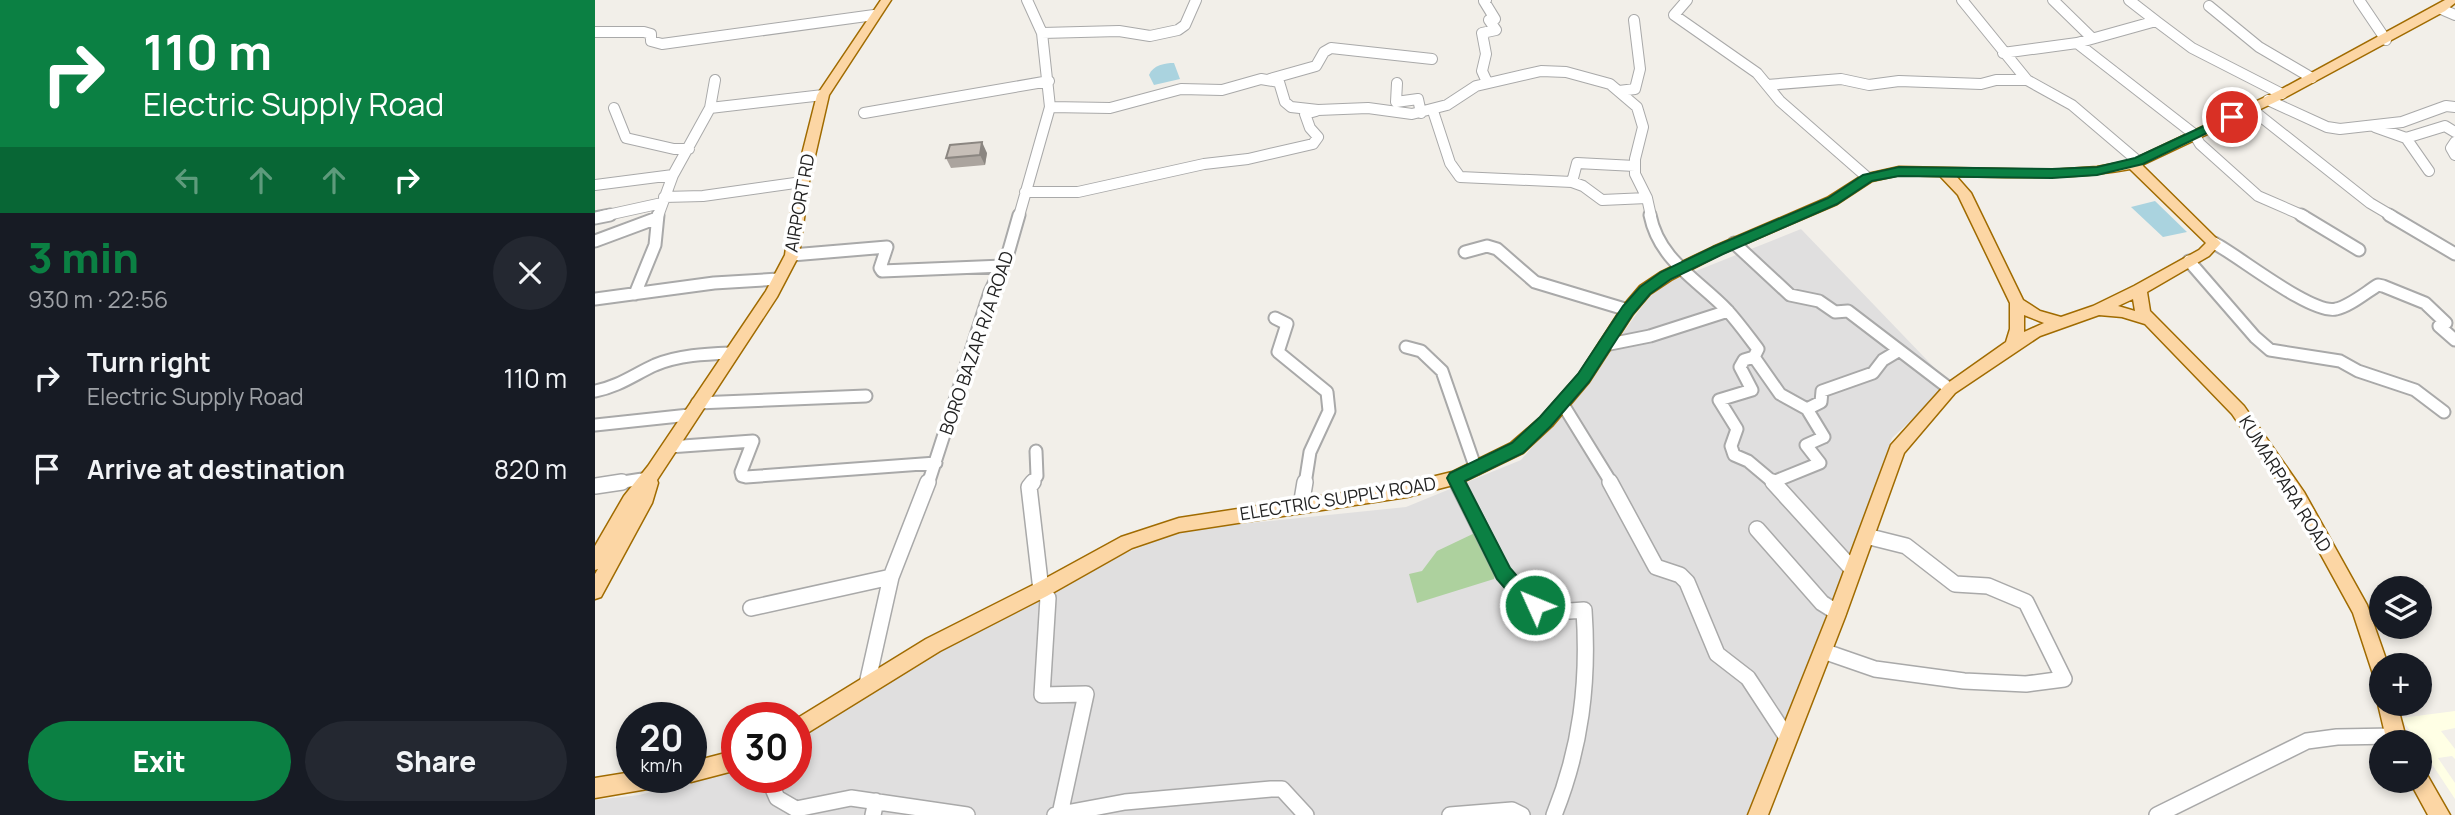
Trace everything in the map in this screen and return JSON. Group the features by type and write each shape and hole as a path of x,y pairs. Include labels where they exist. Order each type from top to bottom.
{"main road":[{"name":"AIRPORT RD","path":"595,562 630,501 652,475 792,255 801,182 823,95 886,0"},
{"name":"ELECTRIC SUPPLY ROAD","path":"812,720 933,645 1127,542 1179,524 1407,490 1455,478 1517,448 1584,378 1628,310 1645,290 1681,268 1832,201 1868,178 1899,172 2052,174 2097,171 2136,163 2275,97 2449,8"},
{"path":"1758,815 1838,612 1897,450 1950,389 2013,345 2035,332 2098,310 2211,249 2214,243 2136,163"},
{"path":"1945,173 1965,193 2017,303 2017,329 2013,345"},
{"path":"1965,193 1973,173"},
{"path":"2139,290 2141,308 2149,320"},
{"path":"2017,303 2035,316 2061,323"},
{"path":"2098,310 2122,312 2149,320"},
{"name":"KUMARPARA ROAD","path":"2149,320 2238,410 2255,431 2298,497 2361,611 2375,653"},
{"name":"AIRPORT RD","path":"595,592 646,498 652,475"},
{"path":"595,788 616,784"},
{"path":"2427,793 2440,815"}],"street":[{"name":"BORO BAZAR R/A ROAD","path":"867,684 891,577 936,463 991,292 1003,265 1050,107 1042,33 1027,0"},
{"path":"1042,33 1119,31 1150,36 1178,30 1185,25 1196,0"},
{"path":"1486,0 1484,1 1495,19 1489,20 1496,30 1482,33 1486,54 1482,71 1487,82"},
{"path":"1687,0 1674,15 1757,73 1780,101 1868,178"},
{"path":"1962,0 2027,80 2073,105 2136,163"},
{"path":"2053,0 2092,38"},
{"path":"2129,0 2192,48 2327,127 2340,130 2374,127 2402,122 2446,106 2455,107"},
{"path":"2360,0 2386,40"},
{"path":"2209,6 2259,47 2312,78"},
{"path":"595,32 645,32 651,34 651,41 662,44 874,15"},
{"path":"1619,91 1635,89 1640,69 1634,20"},
{"path":"2003,53 2077,43 2156,21"},
{"path":"2077,43 2194,134 2200,144 2258,196 2294,210 2359,250"},
{"path":"1050,107 1110,108 1181,89 1221,90 1317,66 1324,52 1331,48 1432,59"},
{"path":"1270,79 1279,82 1285,102 1291,107 1318,110 1368,108 1394,113 1427,112 1447,106 1476,86 1487,82 1550,71 1598,79 1619,91 1637,107 1643,127 1635,174 1647,198 1654,234 1681,268 1728,311 1758,349 1754,357 1744,360 1739,367 1752,390 1719,400 1737,429 1731,446 1734,455 1748,461 1773,482 1853,570"},
{"path":"1767,85 1841,79 1869,85 1899,81 1981,84 1996,79 2027,80"},
{"path":"635,294 655,246 656,218 673,175 710,108 715,80"},
{"path":"864,113 1049,81"},
{"path":"1397,83 1396,102 1418,99 1427,112 1450,163 1460,177 1507,177 1572,183 1583,186 1602,200 1647,198"},
{"path":"710,108 823,95"},
{"path":"614,108 626,138 674,149 689,149"},
{"path":"2250,108 2370,202 2455,254"},
{"path":"1025,192 1078,192 1204,164 1248,159 1313,144 1318,137 1310,128 1305,114 1318,110"},
{"path":"2374,127 2406,138 2445,126 2455,132"},
{"path":"2406,138 2429,171"},
{"path":"2455,142 2451,148 2455,155"},
{"path":"1572,183 1577,163 1635,166"},
{"path":"595,185 673,175"},
{"path":"595,218 663,200 801,182"},
{"path":"595,241 656,218"},
{"path":"1734,243 1782,290 1796,297 1819,301 1835,312 1848,311 1950,389"},
{"path":"2214,243 2226,248 2276,283 2329,310 2338,309 2378,285 2383,286 2425,303 2446,323 2439,326 2455,340"},
{"path":"1465,252 1487,246 1497,248 1535,282 1628,310"},
{"path":"792,255 887,247 888,251 880,268 882,271 1003,265"},
{"path":"2189,261 2255,337 2270,350 2340,361 2358,371 2415,390 2444,412"},
{"path":"595,299 714,283 779,279"},
{"path":"1605,345 1639,339 1728,311"},
{"path":"1275,318 1287,324 1279,352 1327,392 1329,411 1310,452 1301,506"},
{"path":"1406,347 1421,351 1442,371 1476,469"},
{"path":"1807,409 1821,402 1822,391 1873,373 1882,360 1898,351"},
{"path":"595,391 612,388 672,359 731,353"},
{"path":"1754,357 1780,394 1807,409 1824,437 1806,445 1820,463 1773,482"},
{"path":"595,425 693,409 866,396"},
{"path":"1562,403 1619,496 1656,567 1680,575 1687,582 1717,654 1748,678 1788,739"},
{"path":"669,447 753,441 741,472 742,476 746,477 936,463"},
{"path":"1036,451 1037,476 1029,487 1041,590 1048,598 1042,695 1086,694 1057,814 1149,798 1252,788 1282,789 1306,815"},
{"path":"595,486 652,475"},
{"path":"1455,478 1503,574 1517,589 1523,603 1570,611 1584,610 1588,689 1567,784 1554,815"},
{"path":"1757,529 1822,603 1838,612"},
{"path":"1823,651 1875,669 1964,681 2027,684 2064,679 2026,602 1988,586 1955,584 1906,547 1866,536"},
{"path":"751,608 891,577"},
{"path":"2157,815 2215,789 2237,775 2310,739 2369,739"},
{"path":"775,793 777,798 796,809 851,798 875,808 967,815"},
{"path":"1450,815 1512,810 1522,815"}],"shaded area":[{"path":"1801,229 1950,384 1892,438 1829,613 1767,767 1753,815 595,815 595,800 647,793 707,793 707,778 721,775 721,793 812,793 812,730 913,659 1091,567 1183,530 1406,507 1521,460 1589,380 1656,287"},
{"path":"2455,711 2455,728 2441,731 2455,749 2455,759 2452,756 2438,758 2455,783 2455,799 2432,764 2432,730 2410,730 2401,718"}],"green space":[{"path":"1479,531 1496,571 1494,579 1417,603 1409,574 1422,571 1437,551"}],"water":[{"path":"1174,63 1180,79 1154,85 1149,75 1153,69"},
{"path":"2155,201 2187,232 2163,237 2131,207"}],"building":[{"path":"982,142 980,155 946,158 950,145"}],"route":[{"path":"1535,605 1523,603 1517,589 1503,574 1455,478 1517,448 1546,422 1584,378 1628,310 1645,290 1666,276 1718,250 1832,201 1868,178 1899,172 2052,174 2097,171 2139,162 2232,117"}]}
